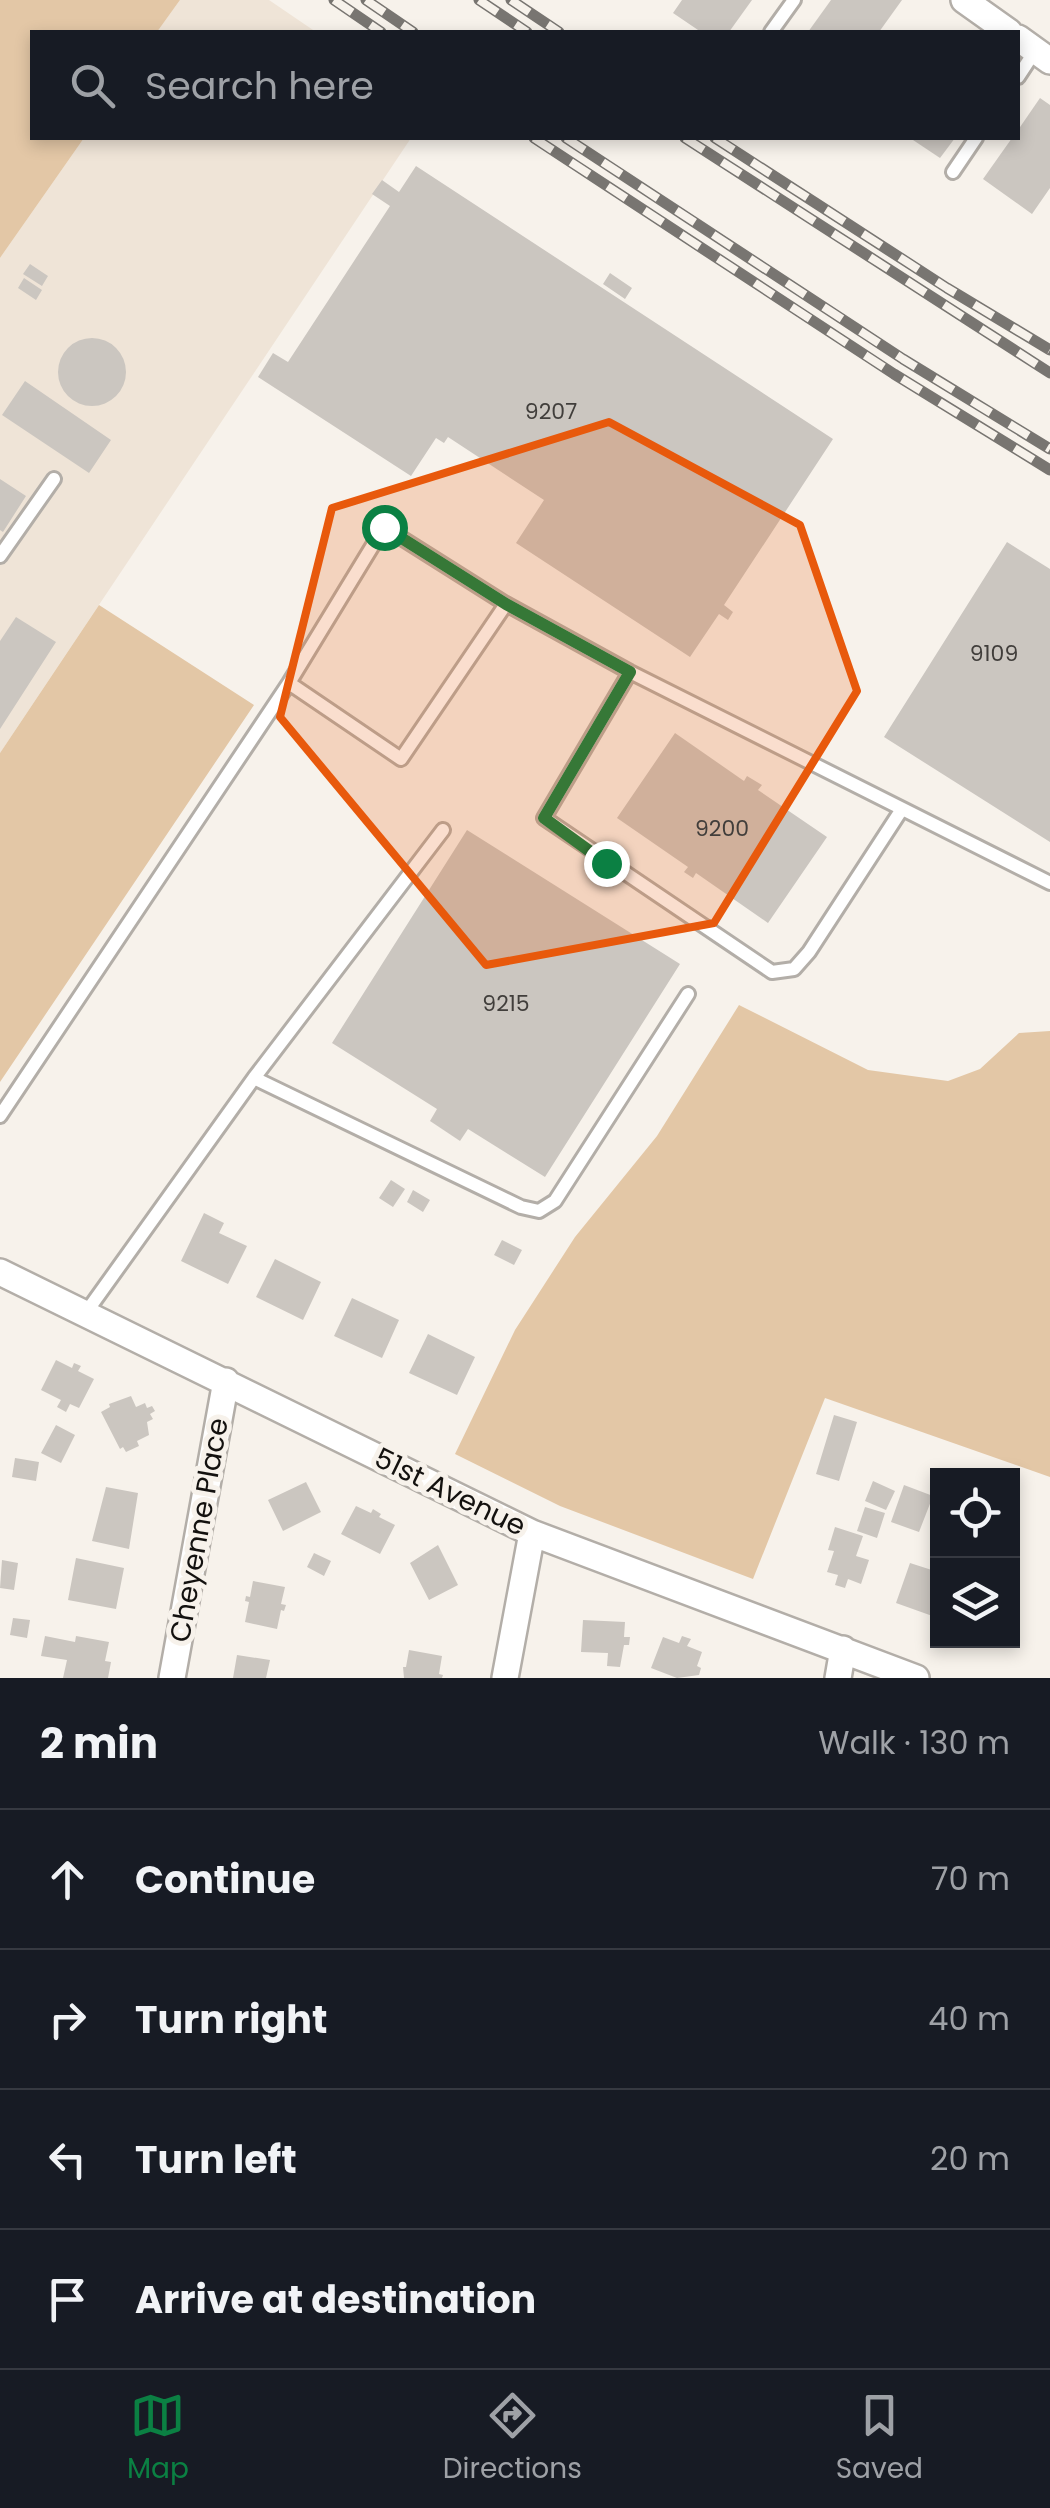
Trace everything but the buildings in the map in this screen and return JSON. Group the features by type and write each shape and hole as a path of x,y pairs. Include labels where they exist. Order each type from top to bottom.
{"street":[{"path":"964,0 1007,30"},
{"name":"51st Avenue","path":"0,1272 532,1533 916,1678"},
{"name":"Cheyenne Place","path":"172,1678 226,1381"},
{"path":"504,1678 532,1533"},
{"path":"838,1678 843,1649"}],"lane":[{"path":"772,30 794,0"},
{"path":"1020,74 1034,50"},
{"path":"953,172 975,140"},
{"path":"0,556 54,478"},
{"path":"0,1116 289,683 384,527 506,604 630,672 1050,883"},
{"path":"289,683 402,759 506,604"},
{"path":"630,672 544,818 772,972 794,969 809,952 902,810"},
{"path":"86,1314 254,1078 443,830"},
{"path":"254,1078 522,1207 539,1211 555,1201 688,994"}],"highlighted area":[{"path":"609,422 800,525 857,691 714,923 486,965 280,717 332,508"}],"shaded area":[{"path":"0,0 180,0 158,30 30,30 30,140 83,140 0,258"},
{"path":"180,0 269,0 313,30 158,30"},
{"path":"83,140 410,140 0,753 0,258"},
{"path":"99,605 254,705 0,1082 0,753"},
{"path":"739,1005 868,1070 948,1081 980,1069 1019,1033 1050,1031 1050,1477 825,1398 753,1579 560,1506 455,1454 515,1330 575,1237 657,1136"}],"railway":[{"path":"334,0 378,30"},
{"path":"366,0 410,30"},
{"path":"479,0 524,30"},
{"path":"511,0 556,30"},
{"path":"537,140 894,374 1050,470"},
{"path":"569,140 903,359 1050,449"},
{"path":"688,140 1050,373"},
{"path":"718,140 1050,350"}],"route":[{"path":"384,527 506,604 630,672 544,818 606,863"}]}
